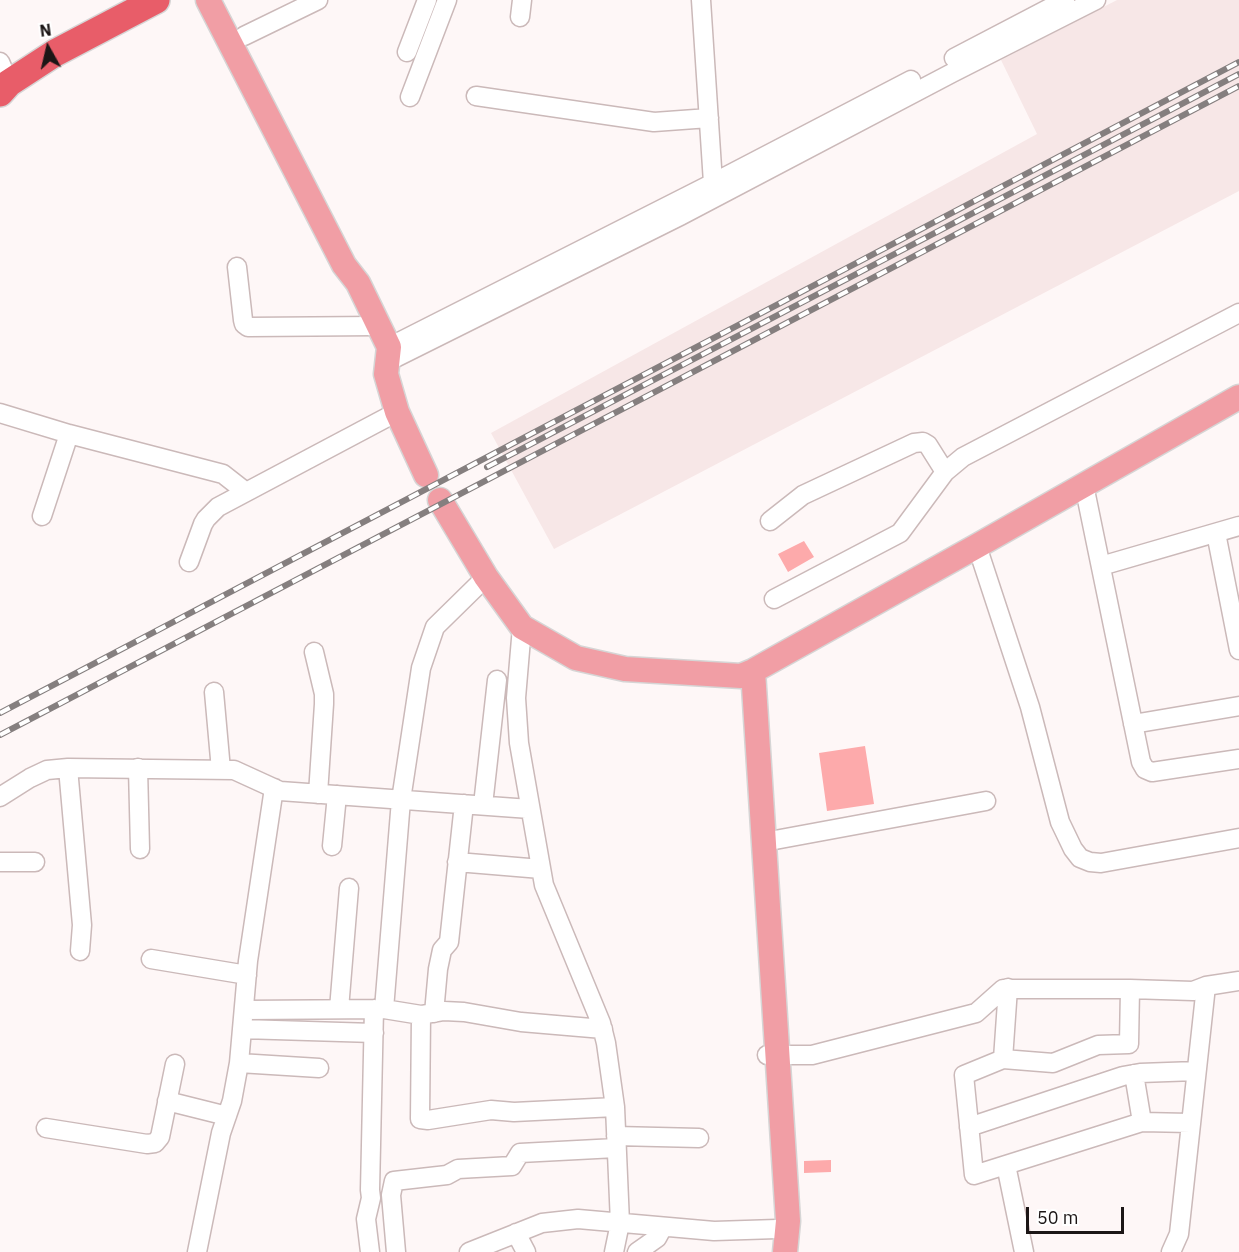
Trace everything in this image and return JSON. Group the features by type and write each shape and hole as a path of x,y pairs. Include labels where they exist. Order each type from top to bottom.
{"highway":[{"path":"3,79 156,0"}],"main road":[{"path":"208,0 344,265 358,283 385,345 386,374 397,412 426,475"},
{"path":"226,0 353,252 358,283"},
{"path":"440,500 486,577 522,627 576,658 625,669 747,674 1239,397"},
{"path":"747,674 764,842 773,1055"},
{"path":"747,674 773,1055 788,1221 782,1242"}],"street":[{"path":"244,36 318,0"},
{"path":"407,52 427,0"},
{"path":"410,97 447,0"},
{"path":"701,0 713,183"},
{"path":"237,267 243,320 248,327 385,345 680,216 1096,0"},
{"path":"385,345 713,183 1056,2"},
{"path":"476,96 654,122 709,118"},
{"path":"774,599 900,533 945,472 963,457 1239,313"},
{"path":"189,561 206,519 218,507 397,412"},
{"path":"0,413 69,434 223,474 246,492"},
{"path":"42,516 69,434"},
{"path":"770,520 802,495 914,443 923,442 928,445 945,472"},
{"path":"1084,485 1141,762 1145,769 1152,772 1239,759"},
{"path":"1101,566 1239,526"},
{"path":"1216,533 1239,650"},
{"path":"977,546 1030,707 1060,822 1080,858 1101,863 1239,838"},
{"path":"370,1252 366,1219 371,1198 374,1033 379,1009 401,800 421,668 435,627 486,577"},
{"path":"522,627 516,698 519,743 544,885 603,1029 606,1043 615,1107 620,1223 614,1252"},
{"path":"314,652 324,694 318,794"},
{"path":"483,806 497,680"},
{"path":"214,692 221,770"},
{"path":"1133,724 1239,706"},
{"path":"0,796 30,778 47,771 68,768 234,770 280,790 530,808"},
{"path":"68,768 82,925 80,951"},
{"path":"138,768 140,849"},
{"path":"197,1252 221,1133 232,1101 239,1063 247,975 274,788"},
{"path":"332,846 337,795"},
{"path":"764,842 986,801"},
{"path":"464,804 448,942 442,950 428,1014 420,1119 428,1120 491,1110 514,1112 615,1107"},
{"path":"0,862 35,862"},
{"path":"457,862 541,869"},
{"path":"339,1010 349,888"},
{"path":"151,959 247,975"},
{"path":"773,1055 812,1054 976,1013 1003,989 1008,988 1193,991 1206,986 1239,981"},
{"path":"1172,1252 1179,1234 1206,986"},
{"path":"1003,1059 1008,988"},
{"path":"1130,989 1129,1044 1098,1045 1053,1063 1003,1059 964,1075 974,1175 1142,1122 1190,1123"},
{"path":"244,1010 379,1009 428,1014 444,1011 464,1012 521,1022 603,1029"},
{"path":"242,1029 374,1033"},
{"path":"239,1063 319,1068"},
{"path":"46,1128 147,1144 155,1143 160,1137 175,1064"},
{"path":"969,1127 1123,1076 1196,1071"},
{"path":"1134,1074 1142,1122"},
{"path":"167,1101 227,1116"},
{"path":"396,1252 391,1195 394,1181 447,1175 458,1169 512,1166 520,1153 616,1142 699,1138"},
{"path":"1006,1165 1024,1252"},
{"path":"469,1252 542,1223 578,1219 714,1231 782,1242"},
{"path":"638,1252 657,1238 663,1227"},
{"path":"516,1233 526,1252"}],"shaded area":[{"path":"1117,0 1239,0 1239,191 554,549 491,433 1037,134 1001,60"}],"building":[{"path":"804,541 814,557 788,572 778,554"},
{"path":"865,746 874,804 827,811 819,753"},
{"path":"831,1160 831,1172 804,1173 804,1161"}],"railway":[{"path":"0,713 1239,62"},
{"path":"487,467 1239,74"},
{"path":"0,735 1239,86"}]}
